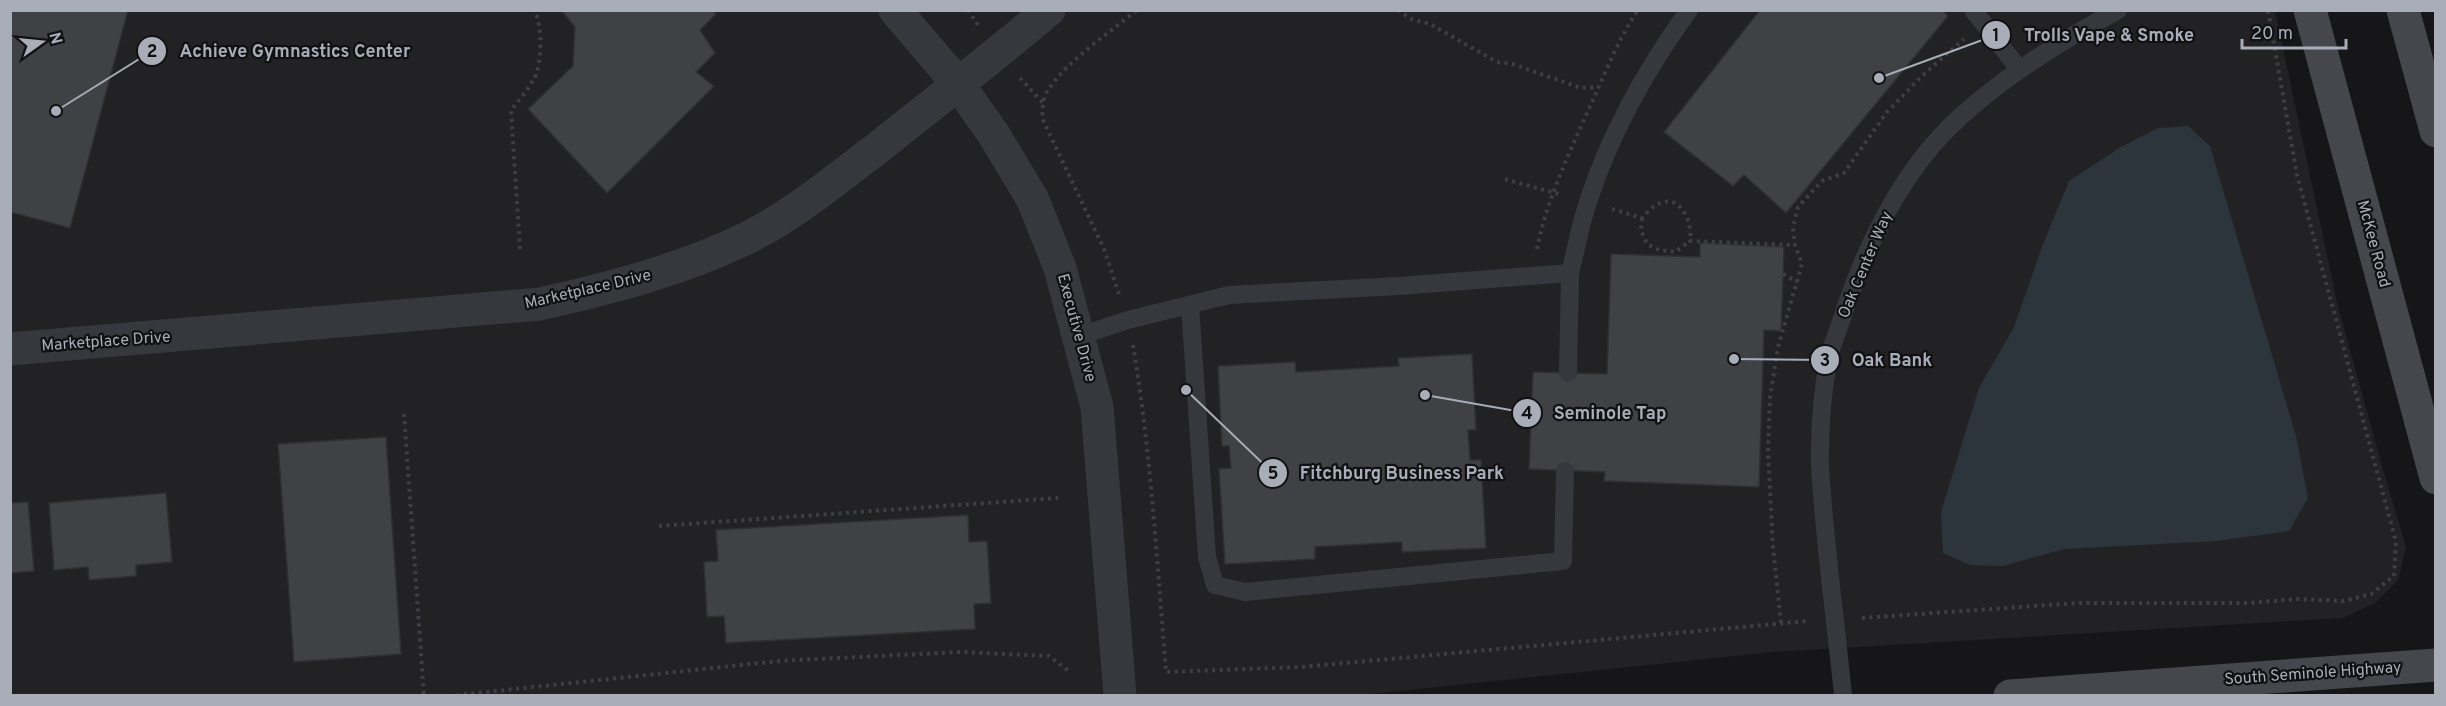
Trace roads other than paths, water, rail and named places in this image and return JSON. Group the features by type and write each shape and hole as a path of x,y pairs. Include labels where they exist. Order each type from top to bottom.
{"main road":[{"name":"McKee Road","path":"2310,10 2436,478"},
{"path":"2403,10 2436,131"},
{"name":"South Seminole Highway","path":"2010,696 2436,665"}],"street":[{"name":"Executive Drive","path":"895,10 959,85 994,135 1033,200 1060,268 1097,407 1120,696"},
{"name":"Marketplace Drive","path":"10,349 540,304 626,284 672,269 748,238 819,193 959,85 1049,10"}],"lane":[{"path":"1568,373 1570,273 1588,202 1630,104 1664,44 1689,10"},
{"path":"1973,10 2019,69"},
{"name":"Oak Center Way","path":"1843,696 1826,542 1820,454 1821,405 1830,355 1850,292 1876,234 1898,193 1925,156 1959,118 2019,69 2058,43 2118,10"},
{"path":"1079,336 1128,320 1228,295 1400,286 1570,273"},
{"path":"1190,305 1207,558 1215,585 1245,592 1563,561 1565,471"}],"place":[{"name":"Trolls Vape & Smoke","path":"1879,78"},
{"name":"Achieve Gymnastics Center","path":"56,111"},
{"name":"Oak Bank","path":"1734,359"},
{"name":"Fitchburg Business Park","path":"1186,390"},
{"name":"Seminole Tap","path":"1425,395"}]}
